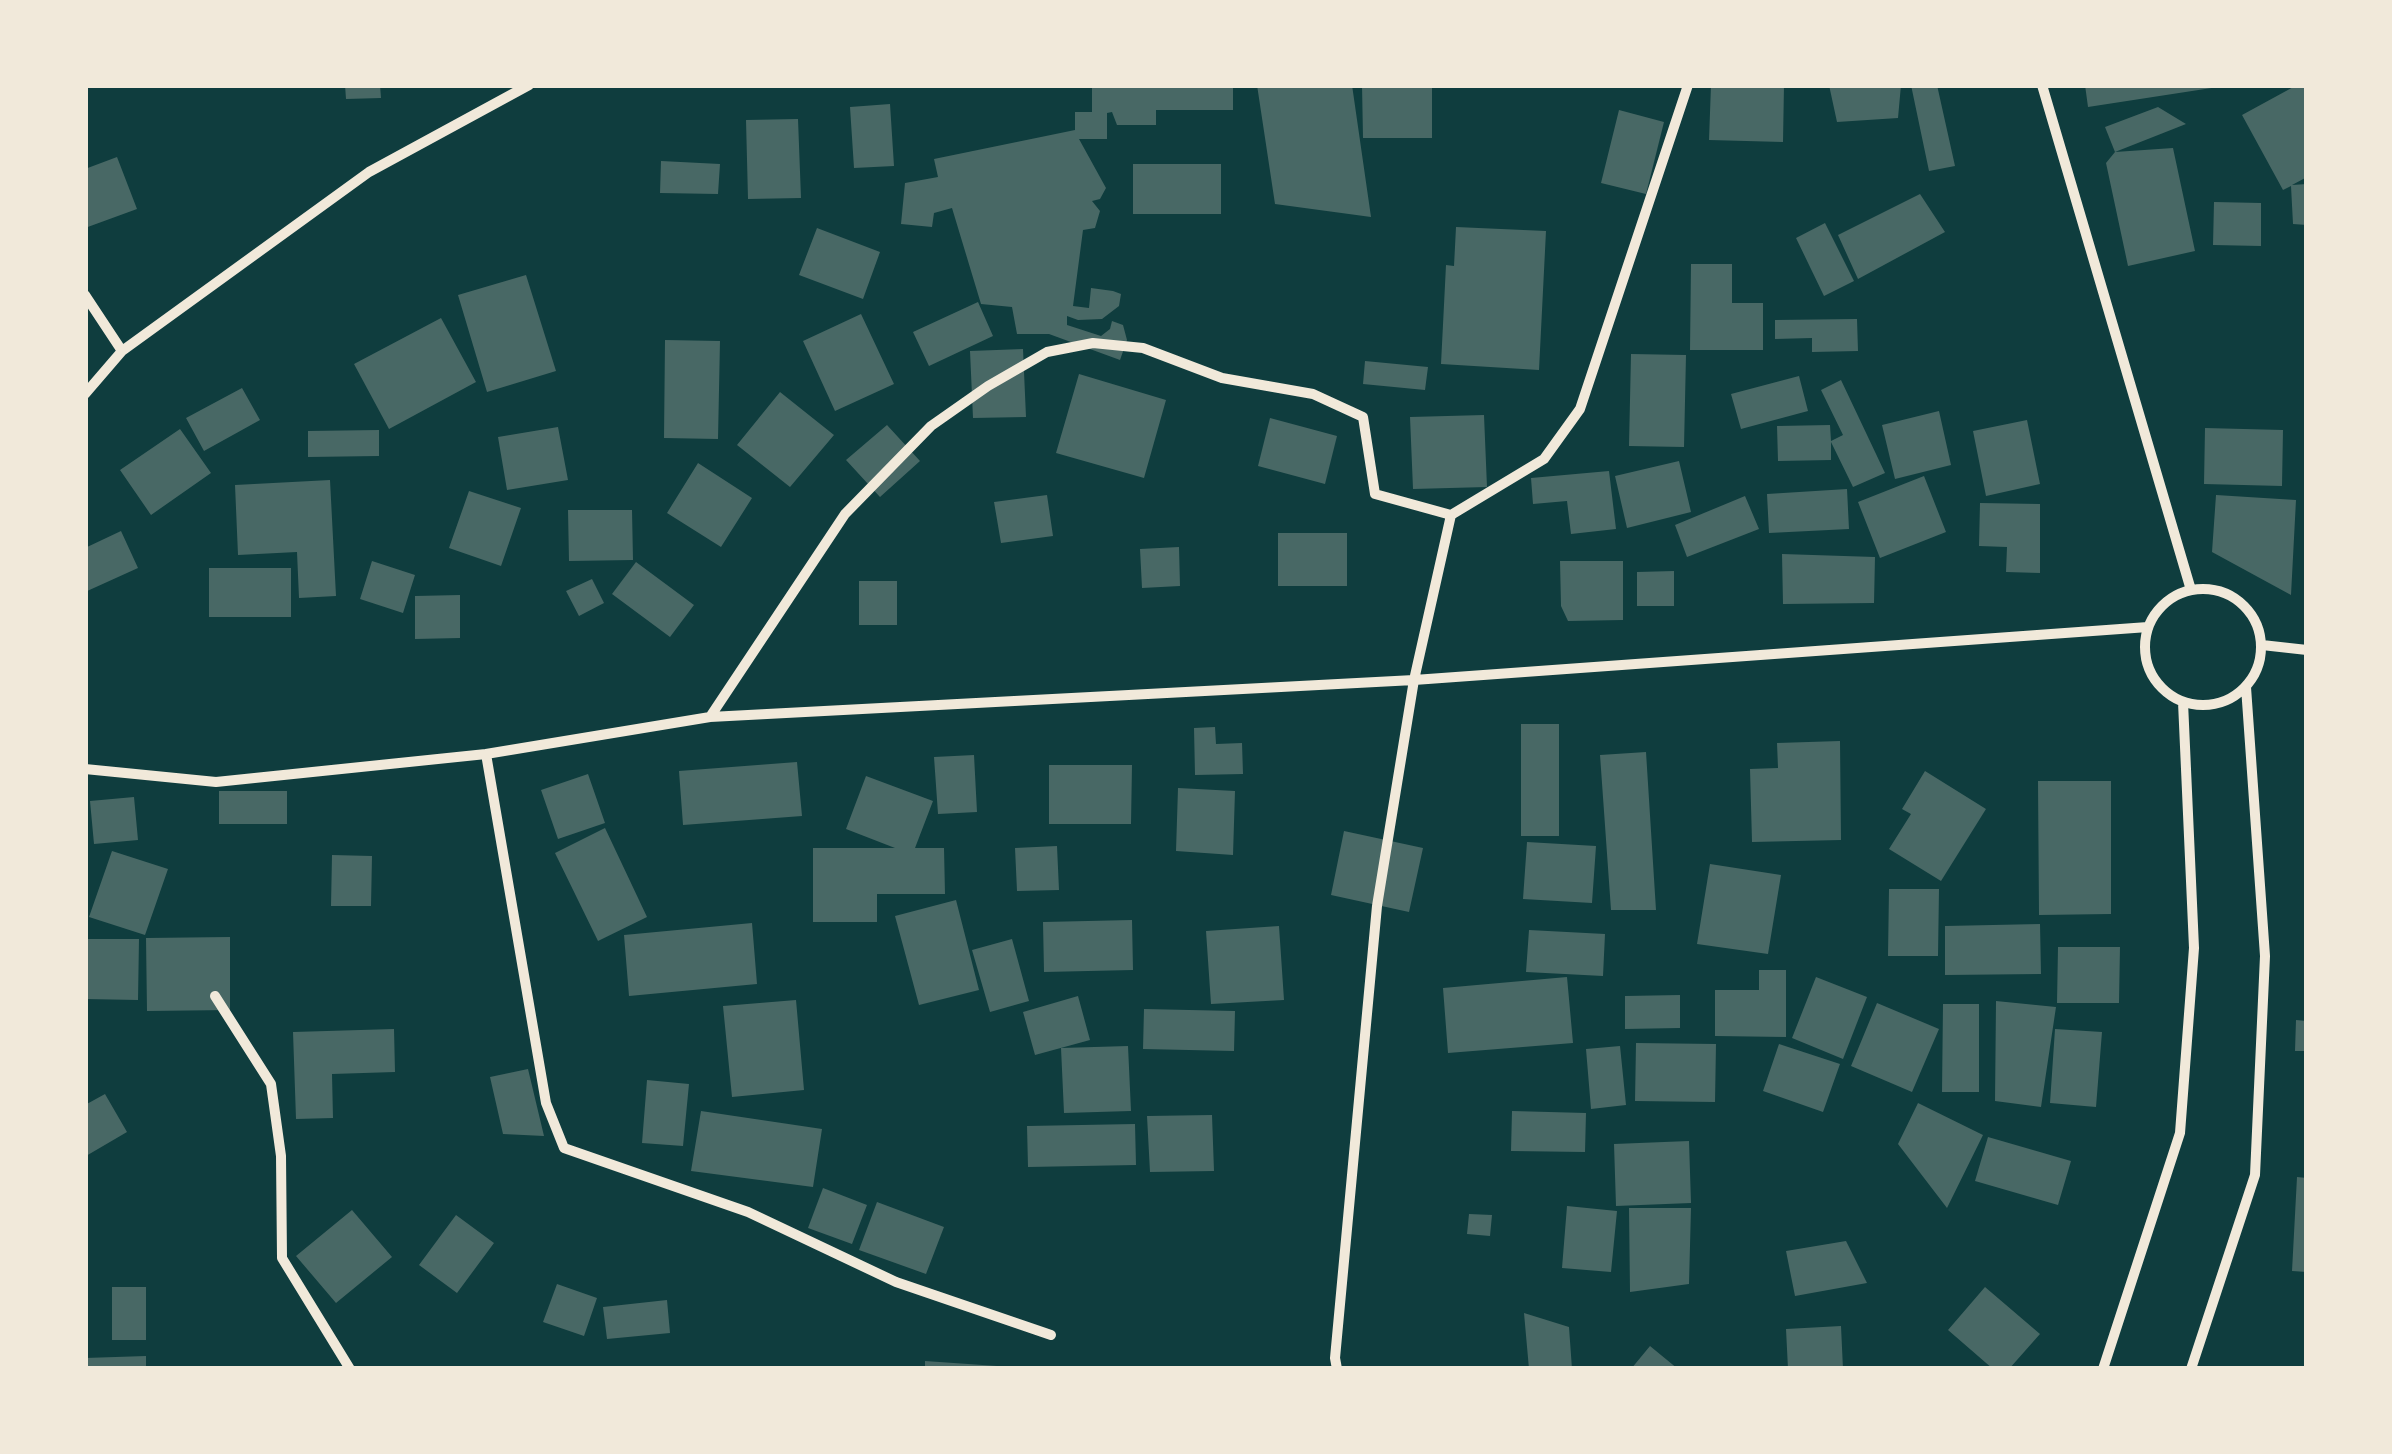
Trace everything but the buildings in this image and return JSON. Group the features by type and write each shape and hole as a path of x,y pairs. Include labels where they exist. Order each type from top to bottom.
{"street":[{"path":"85,394 122,351 369,172 530,85"},
{"path":"1336,1369 1378,906 1414,680 1451,516 1544,460 1580,409 1688,85"},
{"path":"2042,85 2191,590"},
{"path":"85,296 122,351"},
{"path":"710,717 844,514 931,426 988,386 1047,352 1093,343 1143,348 1222,378 1313,394 1363,416 1375,494 1451,516"},
{"path":"2191,590 2224,592 2243,604 2257,623 2262,645 2259,668 2246,687 2228,700 2204,706 2182,702 2162,690 2150,671 2144,649 2148,626 2160,607 2191,590"},
{"path":"85,770 216,782 486,754 710,717 1414,680 2148,626"},
{"path":"2262,645 2307,650"},
{"path":"2191,1369 2255,1175 2265,956 2246,687"},
{"path":"2104,1369 2180,1133 2194,948 2182,702"},
{"path":"486,754 546,1104 564,1148 748,1212 896,1282 1051,1335"},
{"path":"214,996 272,1084 280,1156 282,1258 350,1369"}]}
